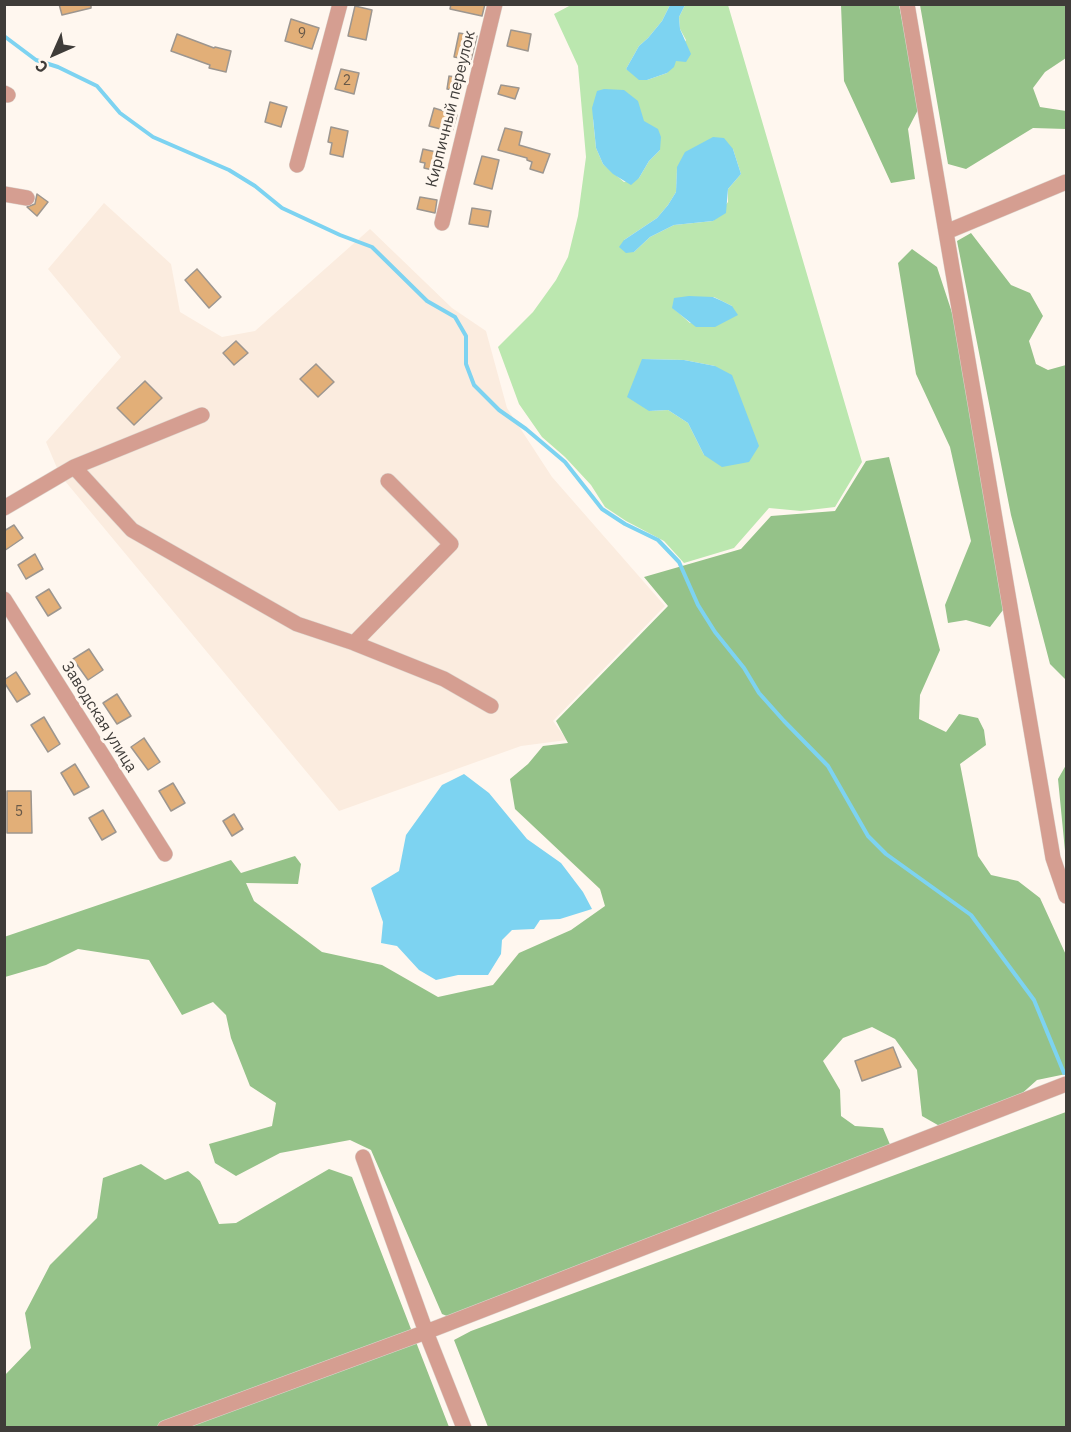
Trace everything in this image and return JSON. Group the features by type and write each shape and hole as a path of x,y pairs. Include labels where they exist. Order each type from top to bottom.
{"street":[{"path":"297,165 340,4"},
{"name":"Кирпичный переулок","path":"442,223 495,4"},
{"path":"907,4 1053,858 1066,896"},
{"path":"946,232 1066,182"},
{"path":"4,194 27,198"},
{"path":"4,508 67,471 202,415"},
{"path":"67,471 132,530 297,624 354,643 444,679 491,706"},
{"path":"354,643 451,544 388,481"},
{"name":"Заводская улица","path":"4,598 165,854"},
{"path":"165,1428 426,1332 1066,1084"},
{"path":"363,1157 426,1332 464,1428"}],"shaded area":[{"path":"104,203 171,264 180,312 222,337 255,331 370,229 452,308 486,331 507,408 552,477 665,606 553,721 567,740 521,746 339,811 60,475 46,442 121,357 48,269"}],"green space":[{"path":"571,5 670,5 662,21 639,46 626,69 647,80 667,73 686,40 680,29 679,17 685,5 728,5 862,462 835,507 801,511 769,508 734,548 684,563 664,541 605,507 591,485 565,457 542,437 519,404 498,347 533,312 556,280 568,257 578,216 586,157 578,66 554,14","holes":["593,119 660,150 649,161 639,178 624,182 603,164 596,148","733,149 741,174 728,189 728,202 713,221 674,225 650,237 634,252 624,240 657,218 668,205 676,192 677,168","714,297 732,306 690,323 673,308","642,359 684,360 715,366 704,455 688,423 668,410 649,411"]},
{"path":"841,5 899,5 920,106 908,129 915,179 891,183 844,81"},
{"path":"920,5 1066,5 1066,58 1045,72 1033,88 1040,107 1066,111 1066,129 1033,128 966,169 948,164"},
{"path":"971,233 1011,285 1030,293 1043,316 1029,341 1036,364 1048,370 1066,365 1066,680 1050,664 1011,515 957,241"},
{"path":"912,249 937,267 960,337 1003,610 990,627 966,620 948,623 945,605 971,541 950,447 916,374 898,263"},
{"path":"889,457 940,650 920,695 919,719 946,732 959,714 978,718 984,730 986,745 960,764 978,856 991,875 1018,881 1040,898 1066,955 1066,1074 1037,1080 999,1114 950,1132 922,1116 917,1070 895,1039 872,1027 843,1038 823,1061 840,1090 841,1116 855,1126 883,1128 894,1154 459,1321 442,1314 371,1150 350,1140 280,1153 236,1176 215,1163 209,1144 272,1126 276,1103 250,1086 231,1038 226,1015 213,1002 182,1015 149,960 78,949 46,965 5,977 4,937 231,860 241,873 295,856 301,864 298,884 246,883 254,901 322,952 382,965 438,997 493,985 519,953 571,930 605,906 600,889 515,809 510,779 528,764 543,746 568,743 556,721 668,606 644,577 741,549 771,516 835,511 866,461"},
{"path":"1066,765 1066,861 1058,779"},
{"path":"1066,1112 1066,1427 488,1427 454,1340 471,1331"},
{"path":"141,1164 165,1180 188,1171 200,1181 219,1224 236,1223 329,1169 352,1177 449,1427 5,1428 5,1375 31,1348 25,1313 50,1265 97,1218 103,1178"}],"water":[{"path":"670,5 685,5 679,17 680,29 691,54 686,62 676,61 674,67 667,73 647,80 639,80 626,69 639,46 662,21"},
{"path":"624,90 638,101 644,121 658,129 661,137 660,150 631,185 613,174 603,164 596,148 592,108 597,91"},
{"path":"713,137 724,138 733,149 741,174 728,189 726,213 713,221 674,225 650,237 634,252 626,253 619,247 624,240 657,218 676,192 677,167 685,152"},
{"path":"713,297 732,306 738,315 715,327 696,327 672,308 674,298"},
{"path":"642,359 684,360 715,366 732,375 759,446 749,462 722,467 704,455 688,423 668,410 649,411 627,397"},
{"path":"464,774 489,793 527,839 561,863 583,892 592,909 560,919 540,920 534,929 512,930 502,940 501,954 488,975 458,975 436,980 419,970 397,946 381,943 383,922 371,888 399,871 406,835 442,785"}],"building":[{"path":"59,4 91,4 91,8 62,15"},
{"path":"451,4 485,4 482,16 450,9"},
{"path":"355,6 372,10 366,40 348,36"},
{"path":"291,19 319,28 312,49 285,41"},
{"path":"511,30 531,34 528,51 507,46"},
{"path":"459,33 477,36 471,60 454,57"},
{"path":"177,34 214,48 231,51 226,72 209,68 210,65 171,51"},
{"path":"341,69 359,73 354,94 335,89"},
{"path":"449,76 463,78 461,91 447,89"},
{"path":"501,85 519,88 515,99 498,94"},
{"path":"270,102 287,107 281,127 265,122"},
{"path":"434,108 457,115 452,132 429,126"},
{"path":"331,127 348,131 343,157 330,154 332,143 328,142"},
{"path":"505,128 522,132 519,145 550,154 543,173 530,169 532,162 527,158 498,150"},
{"path":"423,149 445,154 441,172 424,168 425,163 420,162"},
{"path":"482,156 499,160 492,189 474,184"},
{"path":"37,194 48,202 37,216 27,207 35,204"},
{"path":"420,197 437,200 435,213 417,209"},
{"path":"472,208 491,211 488,227 469,224"},
{"path":"197,269 221,297 209,308 185,280"},
{"path":"236,341 248,353 234,365 223,353"},
{"path":"316,364 334,382 318,397 300,379"},
{"path":"145,381 162,398 134,425 117,408"},
{"path":"14,525 23,538 4,551 4,531"},
{"path":"35,554 43,569 26,579 18,565"},
{"path":"49,589 61,608 48,616 36,597"},
{"path":"89,649 103,670 88,680 73,659"},
{"path":"16,672 30,694 17,702 4,682"},
{"path":"117,694 131,716 117,724 103,703"},
{"path":"44,717 60,744 48,752 31,725"},
{"path":"144,738 160,762 148,770 131,747"},
{"path":"75,764 89,787 74,795 61,773"},
{"path":"173,783 185,803 171,811 159,791"},
{"path":"7,791 31,791 32,833 7,833"},
{"path":"103,810 116,832 102,840 89,818"},
{"path":"234,814 243,829 232,836 223,821"},
{"path":"893,1047 901,1067 862,1081 855,1061"}],"waterway":[{"path":"4,36 36,60 58,67 97,86 120,113 153,137 229,170 255,186 282,208 372,247 427,301 455,317 466,336 466,364 474,385 499,410 565,462 602,509 625,524 658,540 679,562 698,605 715,632 744,668 759,693 828,766 868,836 886,854 971,915 1034,1000 1064,1073"}]}
